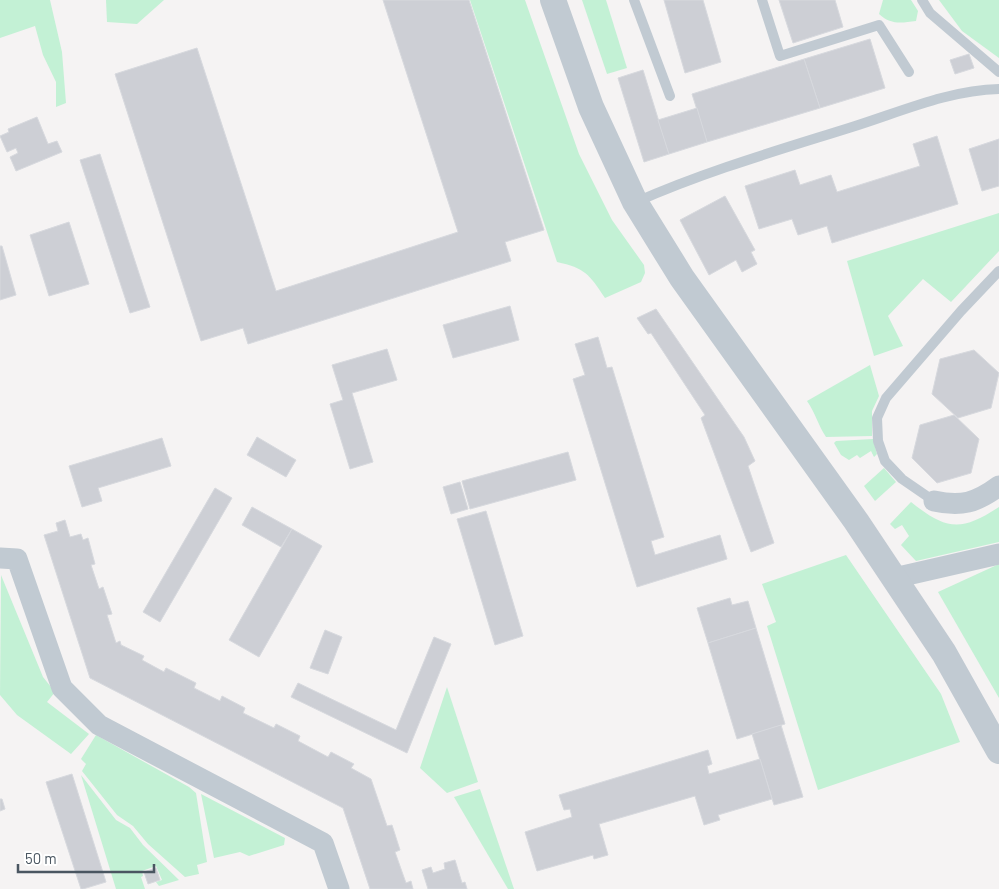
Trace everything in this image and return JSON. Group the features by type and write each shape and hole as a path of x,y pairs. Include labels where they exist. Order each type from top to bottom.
{"street":[{"path":"553,0 591,107 635,202 682,278 856,521 944,653 999,751"},
{"path":"934,501 955,506 985,497 999,486"},
{"path":"894,578 999,554"},
{"path":"0,558 17,559 62,688 74,700 99,724 323,843 339,889"}],"lane":[{"path":"634,0 670,96"},
{"path":"762,0 780,56 879,25 909,72"},
{"path":"922,0 930,12 999,72"},
{"path":"635,202 685,180 919,105 973,90 999,89"},
{"path":"934,501 902,479 885,461 878,442 876,418 886,398 961,311 999,271"}],"green space":[{"path":"0,0 50,0 62,52 66,103 56,107 56,82 43,55 35,26 0,38"},
{"path":"106,0 164,0 137,24 107,22"},
{"path":"470,0 525,0 579,154 612,220 644,265 645,273 641,282 605,298 586,273 557,262"},
{"path":"582,0 606,0 627,68 607,74"},
{"path":"883,0 911,0 918,11 916,21 892,22 883,18 879,14"},
{"path":"939,0 999,0 999,58 962,31"},
{"path":"999,213 999,251 951,302 923,279 888,316 903,346 874,356 847,261"},
{"path":"870,365 879,396 872,411 872,436 826,437 807,401"},
{"path":"873,439 877,454 874,457 871,451 860,458 857,455 849,460 841,455 834,443 836,441"},
{"path":"884,468 896,482 875,501 864,486"},
{"path":"911,502 934,518 954,524 974,521 999,507 999,542 916,561 901,545 909,536 902,525 895,529 890,524"},
{"path":"846,555 941,694 960,742 818,790 767,626 776,622 762,584"},
{"path":"999,564 999,698 938,592"},
{"path":"1,575 43,677 55,692 47,702 89,734 71,754 17,715 0,695"},
{"path":"447,687 478,782 447,793 420,768"},
{"path":"96,735 189,787 196,793 207,862 197,865 199,874 185,877 148,844 133,826 117,815 82,771 86,764 81,759"},
{"path":"81,775 116,820 130,828 143,845 179,880 159,886 156,882 162,880 156,866 142,871 143,876 141,877 145,889 116,889"},
{"path":"480,789 514,889 508,889 454,797"},
{"path":"201,794 285,838 284,845 249,856 240,852 214,858"}],"building":[{"path":"383,0 469,0 544,230 505,242 511,261 248,344 243,328 201,341 115,74 197,48 276,291 458,232"},
{"path":"664,0 703,0 721,62 685,73"},
{"path":"779,0 835,0 843,27 793,43"},
{"path":"870,39 885,88 820,108 804,59"},
{"path":"969,54 974,68 955,74 950,60"},
{"path":"804,59 820,108 707,142 692,94"},
{"path":"643,70 669,154 644,162 618,78"},
{"path":"697,108 707,142 669,154 658,120"},
{"path":"37,117 48,144 57,141 62,152 16,171 10,157 18,153 16,148 7,152 0,136 9,132 8,129"},
{"path":"937,136 958,204 832,243 827,226 798,235 792,219 759,229 745,186 795,170 800,185 831,175 837,192 920,166 913,144"},
{"path":"999,139 999,186 982,191 969,149"},
{"path":"100,154 150,307 130,313 80,160"},
{"path":"725,196 755,250 751,252 757,264 742,272 736,260 709,275 680,220"},
{"path":"69,222 89,284 49,296 30,235"},
{"path":"0,246 2,246 16,295 0,300"},
{"path":"510,306 519,340 453,358 443,325"},
{"path":"656,309 744,437 755,461 748,466 774,543 751,552 701,418 705,415 651,333 648,334 637,318"},
{"path":"598,337 607,368 612,367 664,537 651,541 655,555 720,535 727,559 637,587 573,379 585,375 575,344"},
{"path":"387,349 397,380 352,393 373,462 350,469 330,404 343,400 332,365"},
{"path":"974,350 999,373 991,408 958,418 932,394 940,359"},
{"path":"954,415 979,439 971,473 937,483 912,458 920,425"},
{"path":"257,437 296,460 286,477 247,455"},
{"path":"162,438 171,466 98,488 102,501 82,507 69,466"},
{"path":"568,452 576,480 470,509 462,481"},
{"path":"460,482 468,509 451,514 443,487"},
{"path":"215,488 232,498 160,622 143,612"},
{"path":"252,507 292,529 281,547 242,525"},
{"path":"486,511 523,636 495,645 457,519"},
{"path":"65,520 70,537 81,534 83,540 88,538 95,564 91,565 99,589 103,587 112,614 107,615 116,643 120,641 121,645 144,656 142,660 164,672 166,668 196,683 194,688 220,701 222,696 245,708 243,713 274,728 276,724 300,736 298,741 328,757 331,752 354,764 351,768 371,779 387,826 392,825 400,850 395,852 406,883 411,881 413,889 370,889 343,808 90,678 44,535 58,531 56,523"},
{"path":"292,529 322,546 259,657 229,640"},
{"path":"730,598 732,605 748,601 756,628 708,643 697,608"},
{"path":"756,628 785,724 737,739 708,643"},
{"path":"325,630 342,637 328,674 310,668"},
{"path":"434,637 451,644 407,753 291,697 298,683 396,730"},
{"path":"781,725 803,797 774,805 752,734"},
{"path":"708,750 712,764 707,766 709,774 760,759 772,799 718,815 720,820 704,825 695,796 599,824 608,855 594,859 593,855 537,871 525,832 572,817 570,809 564,810 559,795"},
{"path":"72,774 106,882 83,889 81,889 46,782"},
{"path":"0,799 2,799 5,809 0,811"},
{"path":"455,860 462,883 465,882 467,889 428,889 422,870 431,867 433,873 445,869 444,863"},
{"path":"156,868 160,880 148,884 144,872"}]}
